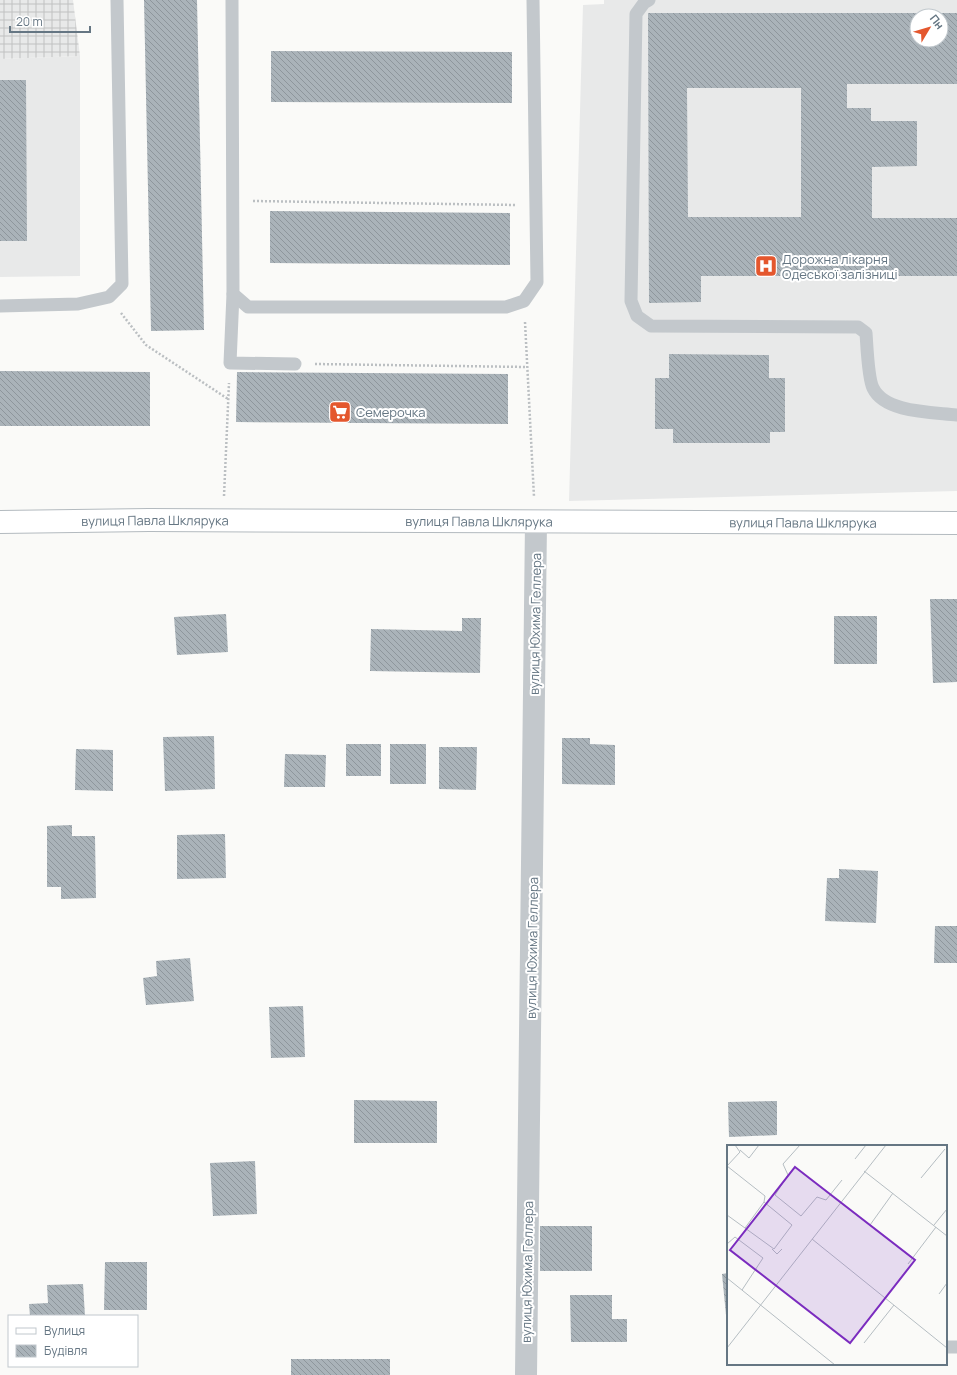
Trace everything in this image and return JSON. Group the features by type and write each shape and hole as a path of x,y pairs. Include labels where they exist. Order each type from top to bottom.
{"street":[{"name":"вулиця Павла Шклярука","path":"0,522 223,520 957,523"},
{"name":"вулиця Юхима Геллера","path":"526,1375 536,522"}],"lane":[{"path":"0,306 78,304 109,297 122,284 117,0"},
{"path":"232,0 233,294 230,363 295,364"},
{"path":"233,294 248,307 506,306 524,301 537,282 533,0"},
{"path":"649,0 644,3 636,14 631,301 637,316 651,326 858,327 866,333 873,387 880,399 893,406 957,415"}],"path":[{"path":"232,200 536,205"},
{"path":"109,297 146,345 228,399"},
{"path":"524,301 536,522"},
{"path":"223,520 230,363"},
{"path":"295,364 527,367"}],"shaded area":[{"path":"0,0 73,0 80,56 0,59"},
{"name":"Дорожна лікарня Одеської залізниці","path":"604,0 957,0 957,491 569,501 583,5 604,4"},
{"path":"80,56 80,276 0,277 0,59"}],"building":[{"path":"144,0 197,0 204,330 151,331"},
{"path":"648,13 909,13 909,48 949,48 949,13 957,13 957,84 847,84 847,108 871,108 871,121 917,121 917,166 872,167 872,218 957,218 957,276 701,276 701,302 649,303","holes":["687,88 801,88 801,217 688,217"]},
{"path":"271,51 512,52 512,103 271,102"},
{"path":"0,80 26,80 27,241 0,241"},
{"path":"270,211 510,213 510,265 270,263"},
{"path":"669,354 769,355 769,378 785,378 785,432 770,432 770,443 673,443 673,429 655,429 655,378 669,378"},
{"path":"0,371 150,372 150,426 0,426"},
{"path":"237,372 508,374 508,424 236,422"},
{"path":"930,599 957,599 957,682 933,683"},
{"path":"226,614 228,652 177,655 174,617"},
{"path":"834,616 877,616 877,664 834,664"},
{"path":"462,618 481,618 480,673 370,671 371,629 462,631"},
{"path":"214,736 215,789 165,791 163,737"},
{"path":"562,738 590,738 590,744 615,745 615,785 562,784"},
{"path":"346,744 381,744 381,776 346,776"},
{"path":"390,744 426,744 426,784 390,784"},
{"path":"439,747 477,747 476,790 439,789"},
{"path":"76,749 113,750 113,791 75,790"},
{"path":"285,754 326,755 325,787 284,787"},
{"path":"72,825 72,836 95,836 96,898 61,899 61,887 47,887 47,826"},
{"path":"225,834 226,878 177,879 177,835"},
{"path":"839,869 878,871 876,923 825,921 827,878 839,878"},
{"path":"935,926 957,926 957,963 934,963"},
{"path":"190,958 194,1001 146,1005 143,978 157,976 156,961"},
{"path":"303,1006 305,1057 271,1058 269,1007"},
{"path":"354,1100 437,1101 437,1143 354,1143"},
{"path":"777,1101 777,1135 729,1137 728,1102"},
{"path":"255,1161 257,1214 213,1216 210,1163"},
{"path":"540,1226 592,1226 592,1271 540,1271"},
{"path":"105,1262 147,1262 147,1310 104,1310"},
{"path":"727,1273 727,1315 726,1315 722,1274"},
{"path":"83,1284 85,1315 30,1315 29,1304 48,1303 47,1285"},
{"path":"570,1295 612,1295 612,1319 627,1319 627,1342 571,1342"},
{"path":"291,1359 390,1359 390,1375 291,1375"}],"place":[{"name":"Дорожна лікарня Одеської залізниці","path":"766,266"},
{"name":"Семерочка","path":"340,412"}]}
